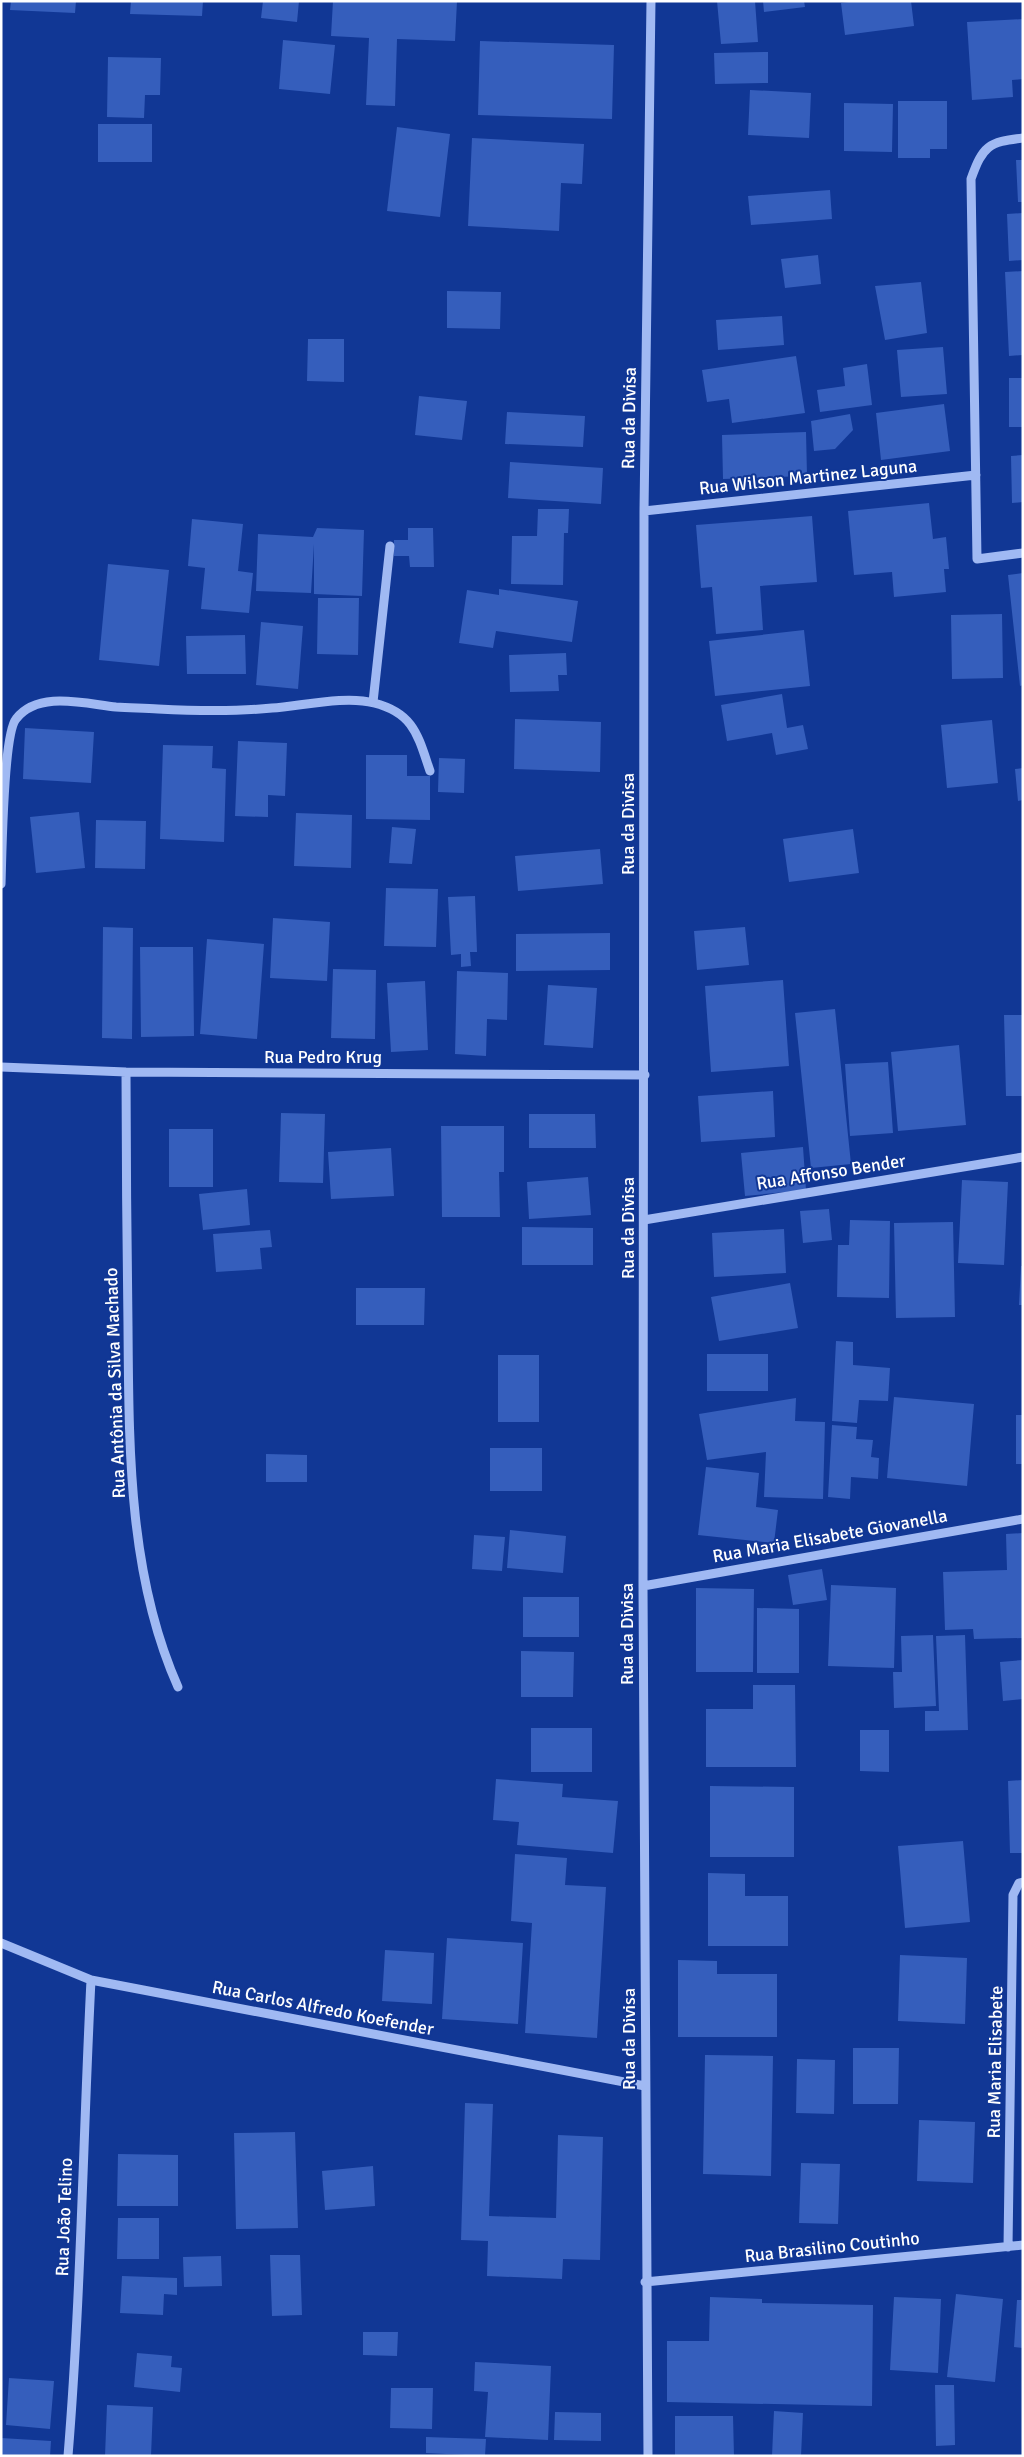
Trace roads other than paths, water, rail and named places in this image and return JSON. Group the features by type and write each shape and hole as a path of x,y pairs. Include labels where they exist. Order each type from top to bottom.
{"street":[{"name":"Rua da Divisa","path":"648,2456 645,2282 643,1586 645,1075 644,511 651,1"},
{"path":"1023,138 1000,141 980,154 971,179 977,559 1023,553"},
{"name":"Rua Wilson Martinez Laguna","path":"644,511 976,474"},
{"path":"373,702 390,546"},
{"path":"1,884 7,750 15,719 35,704 62,701 118,707 213,712 272,708 320,702 373,702 406,717 418,736 430,771"},
{"name":"Rua Pedro Krug","path":"1,1068 126,1072 645,1075"},
{"name":"Rua Antônia da Silva Machado","path":"126,1072 129,1418 135,1513 153,1618 163,1655 178,1687"},
{"name":"Rua Affonso Bender","path":"644,1220 1023,1157"},
{"name":"Rua Maria Elisabete Giovanella","path":"643,1586 1023,1519"},
{"name":"Rua Maria Elisabete","path":"1008,2246 1013,1895 1019,1884 1023,1882"},
{"name":"Rua Carlos Alfredo Koefender","path":"1,1943 92,1980 645,2086"},
{"name":"Rua João Telino","path":"68,2456 75,2371 84,2121 92,1980"},
{"name":"Rua Brasilino Coutinho","path":"645,2282 1023,2245"}]}
